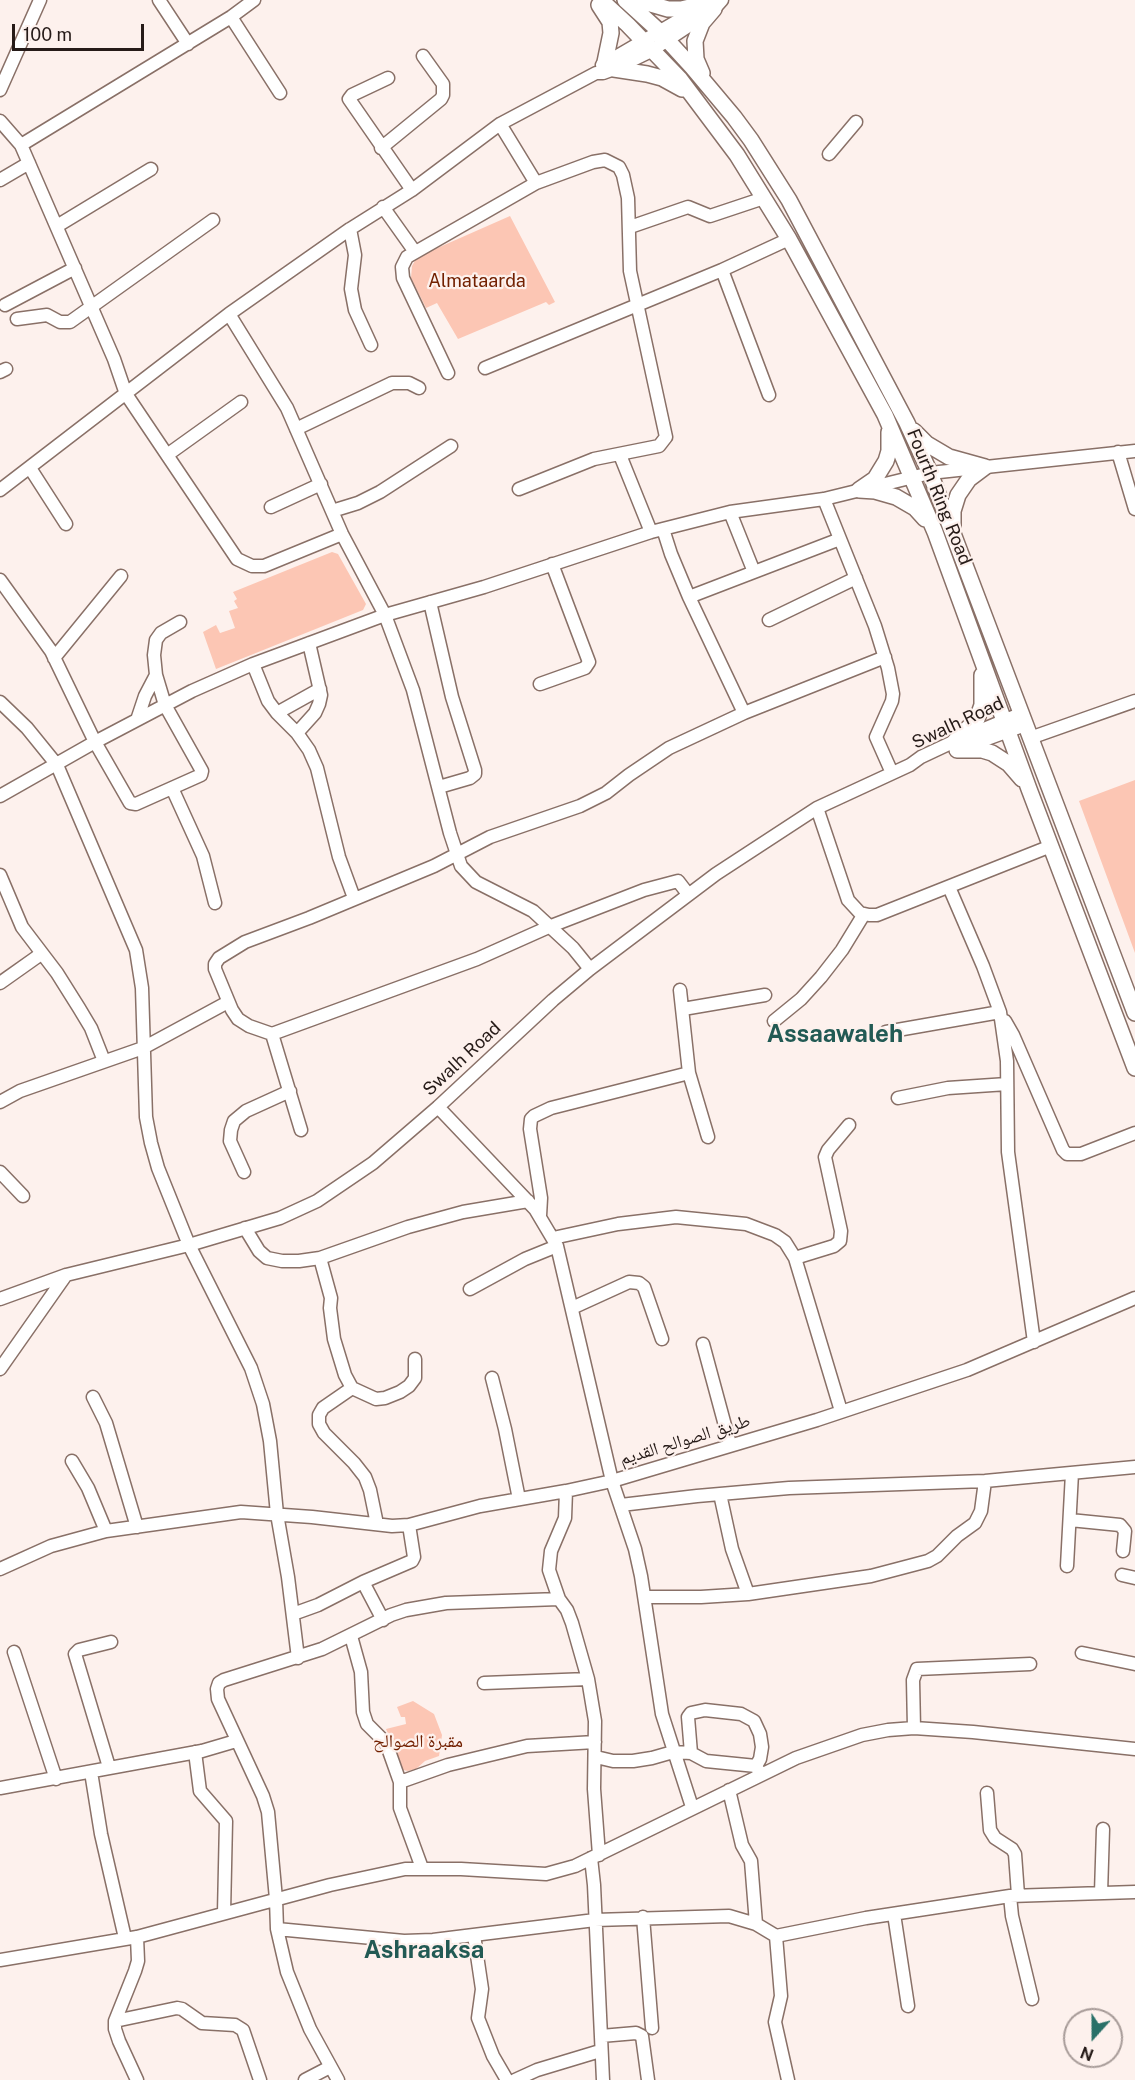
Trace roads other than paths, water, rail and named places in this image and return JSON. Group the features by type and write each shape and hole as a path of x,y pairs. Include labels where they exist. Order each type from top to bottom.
{"main road":[{"path":"596,0 610,22 611,33 605,68 634,70 662,78 686,92 700,104"},
{"name":"Fourth Ring Road","path":"601,0 674,74 700,104 737,155 789,239 885,415 935,532 1135,1068"},
{"name":"Fourth Ring Road","path":"625,0 663,36 708,86 745,133 789,200 907,423 930,473 1135,1013"},
{"path":"637,0 668,9 716,3"},
{"path":"708,86 699,69 694,49 698,32 716,3"},
{"path":"859,490 874,478 886,461 890,441 885,415"},
{"path":"907,423 922,440 938,451 949,457 984,467"},
{"path":"953,534 953,511 958,495 969,479 984,467"},
{"path":"859,490 885,493 907,502 935,532"},
{"path":"976,645 982,670 982,705 977,719 956,745 982,750 1002,758 1029,789"}],"street":[{"path":"0,90 40,0"},
{"path":"159,0 188,44"},
{"path":"21,145 188,44 254,0"},
{"path":"2,484 30,468 229,314 350,229 412,190 500,124 647,46 716,3"},
{"path":"231,17 280,93"},
{"path":"381,148 443,95 443,84 423,56"},
{"path":"388,78 352,95 349,99 412,190"},
{"path":"0,121 21,145 114,359 126,394 237,559 246,564 264,566 342,534"},
{"path":"829,154 856,122"},
{"path":"500,124 536,183"},
{"path":"448,373 403,278 402,267 407,257 536,183 593,162 605,160 612,162 623,175 628,198 630,271 666,437 659,446 594,459 519,489"},
{"path":"0,180 29,163"},
{"path":"57,226 151,169"},
{"path":"630,226 688,207 710,216 764,198"},
{"path":"383,207 415,252"},
{"path":"17,319 47,315 60,322 70,322 213,220"},
{"path":"350,229 355,255 351,289 356,310 371,345"},
{"path":"485,368 722,270 789,239"},
{"path":"5,305 75,268"},
{"path":"722,270 769,395"},
{"path":"229,314 252,348 286,408 342,534 385,615 413,690 456,855 461,866 476,882 533,910 573,948 590,969"},
{"path":"296,429 392,383 410,383 420,388"},
{"path":"167,455 241,402"},
{"path":"332,511 358,503 380,492 450,446"},
{"path":"0,796 165,705 253,664 385,615 484,587 651,532 730,512 824,499 930,473 1135,451"},
{"path":"1118,452 1135,509"},
{"path":"620,455 651,532"},
{"path":"30,468 66,524"},
{"path":"271,507 321,484"},
{"path":"824,499 885,657 893,694 876,737 892,773"},
{"path":"730,512 754,572"},
{"path":"663,529 689,597 744,713"},
{"path":"689,597 840,539"},
{"path":"540,684 585,668 589,662 552,564"},
{"path":"54,658 121,576"},
{"path":"769,620 856,578"},
{"path":"0,580 54,658 95,742 130,803 136,804 201,775 202,771 165,705 153,655 156,640 161,633 180,622"},
{"path":"430,602 452,697 475,770 475,774 470,778 439,787"},
{"path":"297,733 320,704 320,689 309,643"},
{"path":"688,894 678,881 644,890 551,926 477,959 272,1034 249,1026 238,1019 228,1002 215,969 219,958 245,942 456,855 490,837 580,806 606,793 669,748 744,713 885,657"},
{"path":"253,664 268,700 277,713 297,733 309,750 317,768 339,857 354,898"},
{"path":"137,720 145,696 156,675"},
{"path":"277,713 320,689"},
{"name":"Swalh Road","path":"0,1299 66,1275 189,1245 280,1218 317,1201 373,1164 438,1107 490,1056 590,969 688,894 817,808 910,765 921,757 1006,726 1025,725 1135,701"},
{"path":"0,702 27,728 57,765 136,950 142,988 146,1117 151,1143 158,1168 189,1245 251,1368 263,1404 298,1658"},
{"path":"172,788 203,856 215,903"},
{"path":"817,808 848,900 854,908 864,914 877,915 1051,846"},
{"path":"0,875 22,927 57,973 92,1028 104,1060"},
{"path":"949,887 1000,1012 1013,1035 1063,1150 1067,1154 1081,1154 1135,1133"},
{"path":"774,1021 801,999 820,977 842,950 864,914"},
{"path":"0,983 41,954"},
{"path":"680,990 689,1073 708,1137"},
{"path":"683,1010 765,995"},
{"path":"0,1102 20,1091 143,1048 228,1002"},
{"path":"886,1032 1000,1012"},
{"path":"1000,1012 1007,1061 1008,1152 1034,1342"},
{"path":"272,1034 302,1130"},
{"path":"540,1216 541,1198 530,1129 531,1119 534,1116 551,1108 689,1073"},
{"path":"898,1098 948,1088 1007,1084"},
{"path":"244,1172 230,1141 234,1121 246,1111 290,1091"},
{"name":"طريق الصوالح القديم","path":"438,1107 528,1201 555,1242 612,1481 967,1370 1135,1299"},
{"path":"795,1258 834,1246 840,1241 841,1232 825,1157 849,1125"},
{"path":"0,1172 23,1196"},
{"path":"245,1228 259,1251 267,1258 282,1261 320,1258 435,1219 528,1201"},
{"path":"470,1289 555,1242 618,1224 662,1218 691,1218 732,1222 762,1229 785,1242 795,1258 841,1411"},
{"path":"320,1258 331,1298 334,1339 345,1375 352,1388 376,1399 400,1392 415,1378 415,1359"},
{"path":"0,1369 66,1275"},
{"path":"572,1308 629,1282 639,1283 644,1287 662,1339"},
{"path":"703,1344 730,1444"},
{"path":"492,1378 519,1499"},
{"path":"352,1388 323,1408 319,1415 319,1424 324,1433 365,1477 377,1524"},
{"path":"93,1397 106,1423 137,1527"},
{"path":"72,1461 88,1488 106,1531"},
{"path":"621,1505 789,1488 985,1481 1135,1467"},
{"path":"1067,1566 1072,1473"},
{"path":"0,1569 51,1546 106,1531 242,1512 409,1525 480,1506 612,1481 635,1549 646,1596 651,1650 662,1714 692,1807"},
{"path":"646,1596 701,1597 748,1594 871,1576 928,1561 938,1556 957,1536 975,1523 981,1511 985,1481"},
{"path":"566,1491 565,1518 549,1560 549,1570 572,1623 588,1679 595,1721 596,1920 603,2080"},
{"path":"720,1494 732,1549 748,1594"},
{"path":"1070,1520 1120,1526 1125,1532 1123,1551"},
{"path":"293,1614 318,1605 414,1560 409,1525"},
{"path":"1122,1575 1135,1578"},
{"path":"363,1582 383,1620"},
{"path":"338,2080 310,2029 286,1972 277,1929 268,1812 263,1796 218,1700 219,1683 256,1669 298,1658 406,1610 446,1603 560,1599"},
{"path":"351,1636 361,1672 363,1712 367,1724 386,1743 400,1782 400,1808 422,1868"},
{"path":"109,1767 75,1654 79,1650 111,1642"},
{"path":"14,1652 56,1779"},
{"path":"1082,1653 1135,1664"},
{"path":"914,1728 913,1680 917,1669 1030,1664"},
{"path":"484,1683 588,1679"},
{"path":"691,1753 688,1717 691,1713 705,1710 741,1714 754,1721 760,1734 762,1747 758,1771"},
{"path":"0,1960 131,1938 372,1875 422,1868 546,1874 595,1857 729,1790 758,1771 862,1735 888,1730 914,1728 973,1732 1135,1749"},
{"path":"0,1788 195,1752 236,1741"},
{"path":"400,1782 448,1765 527,1746 596,1742"},
{"path":"195,1752 200,1791 226,1821 224,1913"},
{"path":"596,1757 613,1761 633,1761 673,1752 691,1753 706,1761 758,1771"},
{"path":"92,1772 100,1834 131,1938 138,1951 135,1971 115,2021 119,2041 137,2080"},
{"path":"729,1790 742,1845 752,1861 756,1924"},
{"path":"987,1793 989,1826 992,1835 1015,1854 1012,1916 1032,1999"},
{"path":"1101,1893 1103,1829"},
{"path":"277,1929 404,1941 433,1940 596,1920 729,1916 756,1924 776,1936 1014,1895 1135,1892"},
{"path":"894,1914 908,2006"},
{"path":"642,1917 652,2028"},
{"path":"474,1935 482,1989 478,2018 493,2056 507,2080"},
{"path":"776,1936 781,1996 775,2022 788,2080"},
{"path":"115,2021 177,2008 202,2023 240,2027 260,2080"},
{"path":"601,2036 636,2033 642,2036 648,2080"},
{"path":"515,2080 537,2070 600,2051"},
{"path":"305,2080 330,2067"}],"district":[{"name":"Assaawaleh","path":"835,1035"},
{"name":"Ashraaksa","path":"424,1951"}],"park label":[{"name":"Almataarda","path":"477,281"},
{"name":"مقبرة الصوالح","path":"418,1741"}]}
